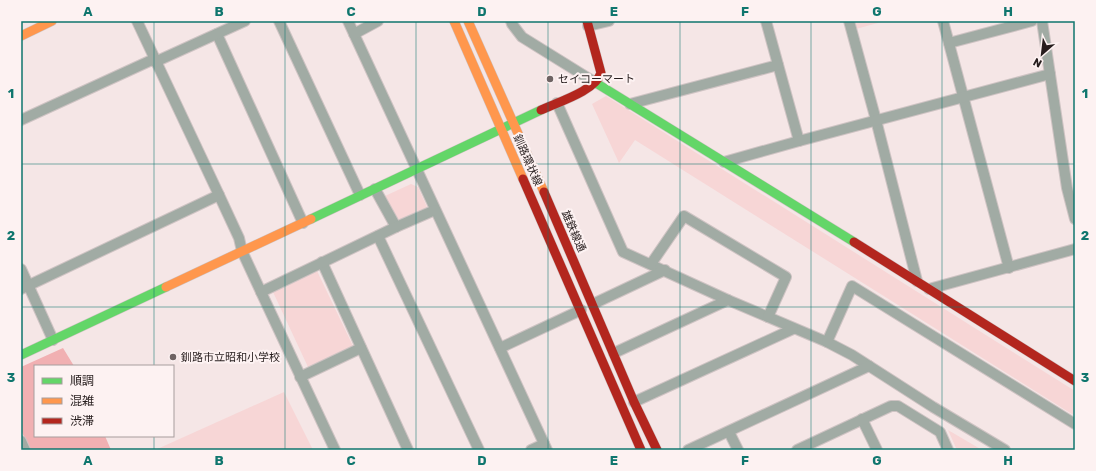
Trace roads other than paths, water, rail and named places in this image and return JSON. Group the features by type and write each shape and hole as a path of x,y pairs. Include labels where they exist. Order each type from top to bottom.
{"street":[{"path":"21,36 52,21"},
{"path":"137,21 239,238 242,251 335,450"},
{"path":"21,120 245,21"},
{"path":"279,21 360,195"},
{"path":"348,21 545,447 531,450"},
{"path":"354,34 378,21"},
{"name":"釧路環状線","path":"454,21 580,310"},
{"name":"雄鉄線通","path":"468,21 593,304 634,402 657,450"},
{"path":"511,21 522,37 917,281 1075,381"},
{"path":"21,355 589,88 596,83 601,73 588,24 609,21"},
{"path":"766,21 799,141"},
{"path":"850,21 917,281"},
{"path":"943,21 1009,268"},
{"path":"949,43 998,25 1032,21"},
{"path":"1042,21 1068,188 1075,219"},
{"path":"217,34 303,223"},
{"path":"630,104 778,65"},
{"path":"724,162 1050,74"},
{"path":"557,103 623,252 768,318 827,342 852,355 1004,450"},
{"path":"375,189 396,227"},
{"path":"25,287 219,195"},
{"path":"261,292 396,227 435,210"},
{"path":"651,264 684,216 786,277 768,318"},
{"path":"378,236 479,450"},
{"path":"929,289 1075,249"},
{"path":"322,262 408,450"},
{"path":"21,268 25,287 53,340"},
{"path":"593,304 665,270"},
{"path":"827,342 852,286 1075,424"},
{"path":"614,353 728,300"},
{"path":"500,348 580,310 641,450"},
{"path":"634,402 793,329"},
{"path":"300,377 362,348"},
{"path":"688,450 869,366"},
{"path":"797,450 807,448 862,419 891,406 898,406 940,432 948,450"},
{"path":"862,419 877,450"},
{"path":"729,432 738,450"},
{"path":"21,441 25,450"}],"place":[{"name":"セイコーマート","path":"550,79"},
{"name":"釧路市立昭和小学校","path":"173,357"}]}
